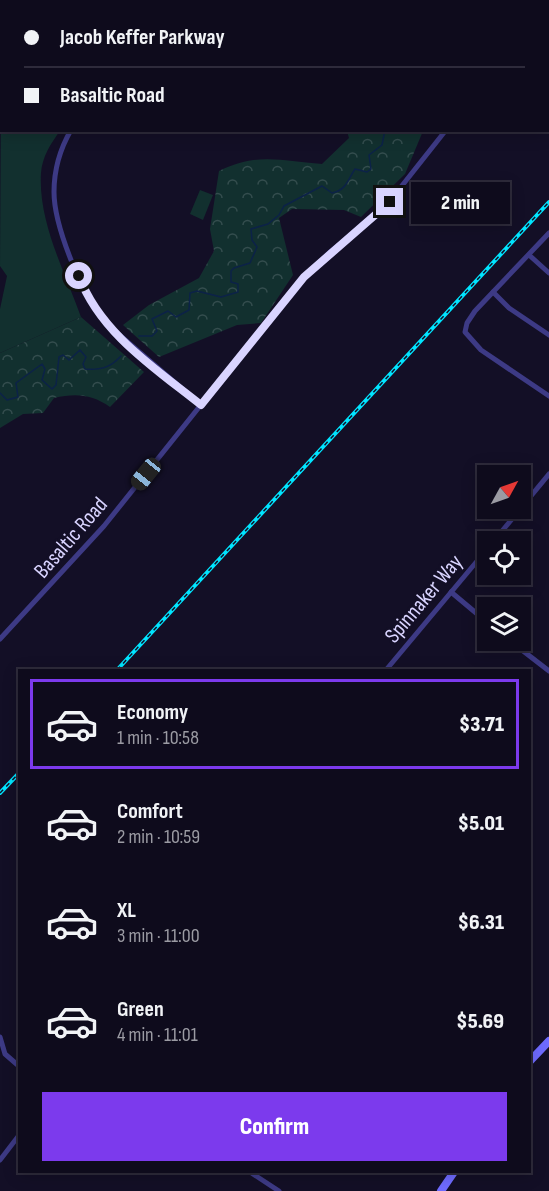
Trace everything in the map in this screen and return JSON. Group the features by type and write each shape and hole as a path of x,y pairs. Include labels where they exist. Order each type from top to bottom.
{"street":[{"path":"70,132 63,144 57,164 54,192 62,230 85,292 95,311 109,326 201,405"},
{"name":"Basaltic Road","path":"0,639 92,540 304,277 330,252 382,211 444,132"},
{"path":"549,233 475,311 467,323 465,332 481,350 549,396"},
{"path":"529,255 549,273"},
{"path":"493,292 509,308 549,335"},
{"path":"502,531 549,474"},
{"name":"Spinnaker Way","path":"387,669 477,561"},
{"path":"451,592 477,614"},
{"path":"523,651 549,671"},
{"path":"0,1037 2,1054 18,1066"},
{"path":"531,1060 549,1041"},
{"path":"0,1160 18,1137"},
{"path":"252,1173 279,1191"},
{"path":"441,1191 453,1173"}],"green space":[{"path":"1,132 59,132 43,161 41,191 48,228 81,317 0,353 0,309 7,276 0,266"},
{"path":"347,132 423,132 405,174 361,217 344,210 292,209 279,218 293,275 261,323 237,325 159,357 123,325 149,305 199,278 214,251 210,229 219,171 246,161 269,159 322,164 349,138"},
{"path":"200,190 213,195 203,220 190,214"},
{"path":"81,317 144,372 110,407 90,397 62,396 54,398 43,413 23,414 0,428 0,353"}],"waterway":[{"path":"139,336 152,336 157,331 152,319 168,311 176,317 189,310 190,293 197,291 221,297 238,292 238,284 231,282 231,271 250,263 257,247 252,240 251,229 268,224 279,215 284,206 322,186 332,193 337,192 347,184 355,169 367,172 371,169 369,155 382,145 385,132"},
{"path":"0,393 7,400 18,397 16,383 42,364 45,369 42,380 52,389 56,385 59,357 63,355 69,360 80,350 86,357 83,364 85,369 109,366 121,356"}],"railway":[{"path":"118,669 549,202"},
{"path":"0,793 18,774"}],"route":[{"path":"79,276 95,311 103,320 141,356 201,405 304,277 330,252 371,221 390,202"}]}
